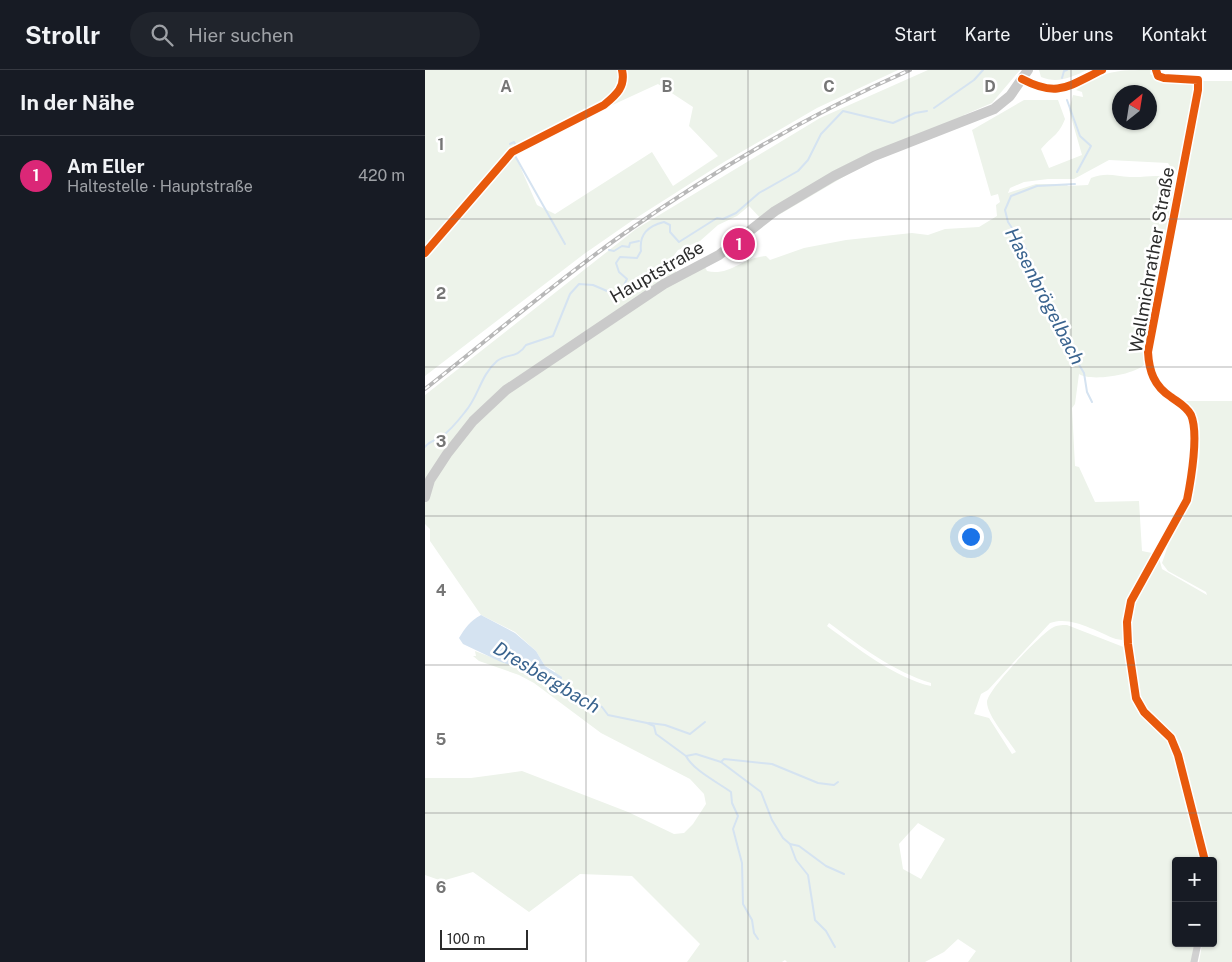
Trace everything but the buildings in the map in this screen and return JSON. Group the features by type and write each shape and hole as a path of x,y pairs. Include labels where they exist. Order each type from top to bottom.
{"main road":[{"name":"Hauptstraße","path":"425,497 430,480 447,454 473,421 506,390 664,284 719,255 783,207 834,176 874,156 994,109 1010,96 1028,70"}],"street":[{"path":"425,253 494,175 508,156 605,105 618,93 623,83 622,70"},
{"path":"1022,80 1051,91 1064,88 1102,70"},
{"name":"Wallmichrather Straße","path":"1156,70 1158,76 1164,78 1199,80 1199,90 1148,352 1151,374 1157,384 1170,396 1183,404 1194,425 1191,483 1187,500 1131,601 1127,622 1128,644 1136,698 1144,712 1171,738 1178,755 1204,857"},
{"path":"1194,962 1197,947"}],"shaded area":[{"path":"425,70 898,70 817,108 724,162 633,220 584,254 425,376 425,257 494,181 509,159 515,155 537,205 555,214 652,152 673,186 718,156 689,126 693,107 658,84 608,107 613,102 508,153 425,249"},
{"path":"928,70 1020,70 992,103 964,115 966,123 874,159 765,223 749,206 737,216 718,225 700,241 678,250 669,262 677,273 703,263 707,271 715,272 729,269 758,257 766,256 770,260 804,248 846,240 912,233 928,235 945,229 979,227 997,216 996,205 1000,202 998,194 991,196 972,130 1024,100 1058,100 1065,119 1058,132 1041,149 1049,168 1082,155 1069,110 1073,95 1083,97 1082,92 1076,90 1086,83 1112,72 1139,70 1151,70 1150,74 1157,78 1195,81 1180,171 1172,170 1168,163 1109,160 1074,179 1048,179 1024,182 1010,188 1008,193 1036,184 1088,185 1091,178 1106,175 1130,177 1159,176 1176,181 1166,240 1161,240 1160,249 1164,249 1157,281 1151,280 1151,287 1157,286 1147,324 1151,325 1146,363 1133,371 1113,376 1093,377 1079,374 1075,404 1072,408 1075,466 1079,467 1095,502 1139,501 1142,551 1152,553 1130,592 1125,637 1122,640 1116,639 1067,621 1050,623 988,690 981,694 974,714 989,718 1012,754 1016,752 988,708 989,696 1004,675 1037,641 1054,627 1067,625 1126,648 1134,700 1144,717 1152,722 1139,697 1131,644 1130,623 1133,603 1169,540 1159,558 1162,569 1207,595 1206,592 1168,571 1162,563 1173,531 1191,496 1193,414 1183,401 1232,401 1232,962 1199,962 1202,947 1217,947 1217,857 1172,857 1172,947 1194,947 1192,962 968,962 976,951 958,939 944,952 925,962 787,962 785,960 782,962 687,962 700,944 632,876 580,874 529,912 473,872 442,881 425,875 425,778 471,778 522,771 628,812 674,834 684,833 693,824 706,804 704,794 690,779 601,733 534,683 519,675 479,661 473,656 476,656 475,651 530,672 554,688 555,671 545,666 536,651 515,632 481,615 430,541 430,529 425,524 425,395 636,229 820,118","holes":["829,623 878,658 904,672 931,683 931,686 890,669 827,626","918,823 945,839 921,879 903,869 899,844"]},
{"path":"1039,70 1087,70 1070,77 1053,80 1041,77"},
{"path":"1202,81 1232,81 1232,218 1177,218"}],"water":[{"path":"481,615 515,633 536,651 545,666 562,677 561,687 554,688 530,672 501,662 463,644 459,638 461,634 471,622"}],"waterway":[{"path":"934,108 974,80 983,70"},
{"name":"Hasenbrögelbach","path":"1062,78 1064,71 1067,70"},
{"name":"Hasenbrögelbach","path":"1067,100 1080,136 1091,146 1077,172"},
{"path":"425,447 428,443 444,435 457,422 470,406 487,373 497,361 516,354 526,345 553,336 570,294 579,284 593,285 614,294 621,291 627,279 619,272 616,263 620,257 637,258 641,251 643,235 649,228 664,222 670,225 670,232 679,242 717,218 723,219 736,213 759,193 798,171 808,160 821,134 843,111 893,123 915,113 927,111"},
{"path":"510,144 514,142 516,146"},
{"path":"514,154 565,244"},
{"name":"Hasenbrögelbach","path":"1075,184 1037,186 1011,196 1005,210 1008,222 1026,249 1026,258 1043,286 1047,302 1058,317 1063,338 1084,373 1087,392 1092,402"},
{"path":"609,250 614,251 622,246 629,247 630,243 639,241"},
{"name":"Dresbergbach","path":"559,686 561,690 580,694 581,701 602,707 608,715 654,726 656,734 686,756 696,754 721,762 761,792 772,820 783,838 790,844 796,860 808,875 815,920 826,931 835,947"},
{"path":"649,723 665,725 690,734 705,722"},
{"path":"686,756 700,771 731,792 732,803 738,816 733,829 742,863 743,904 752,920 754,933 758,939"},
{"path":"721,762 724,759 772,764 818,783 834,785 838,782"},
{"path":"790,844 799,846 826,866 844,874"}],"railway":[{"path":"425,389 572,272 656,212 762,145 835,105 910,70"}],"cycle path":[{"path":"425,253 512,152 604,105 619,90 623,81 622,70"},
{"path":"1022,79 1045,88 1063,88 1102,70"},
{"path":"1156,70 1158,76 1164,78 1198,80 1198,90 1148,352 1151,372 1160,388 1185,407 1191,415 1194,445 1187,500 1131,601 1127,622 1128,644 1136,698 1144,712 1171,738 1178,755 1204,857"}],"place":[{"name":"Am Eller","path":"739,244"}]}
